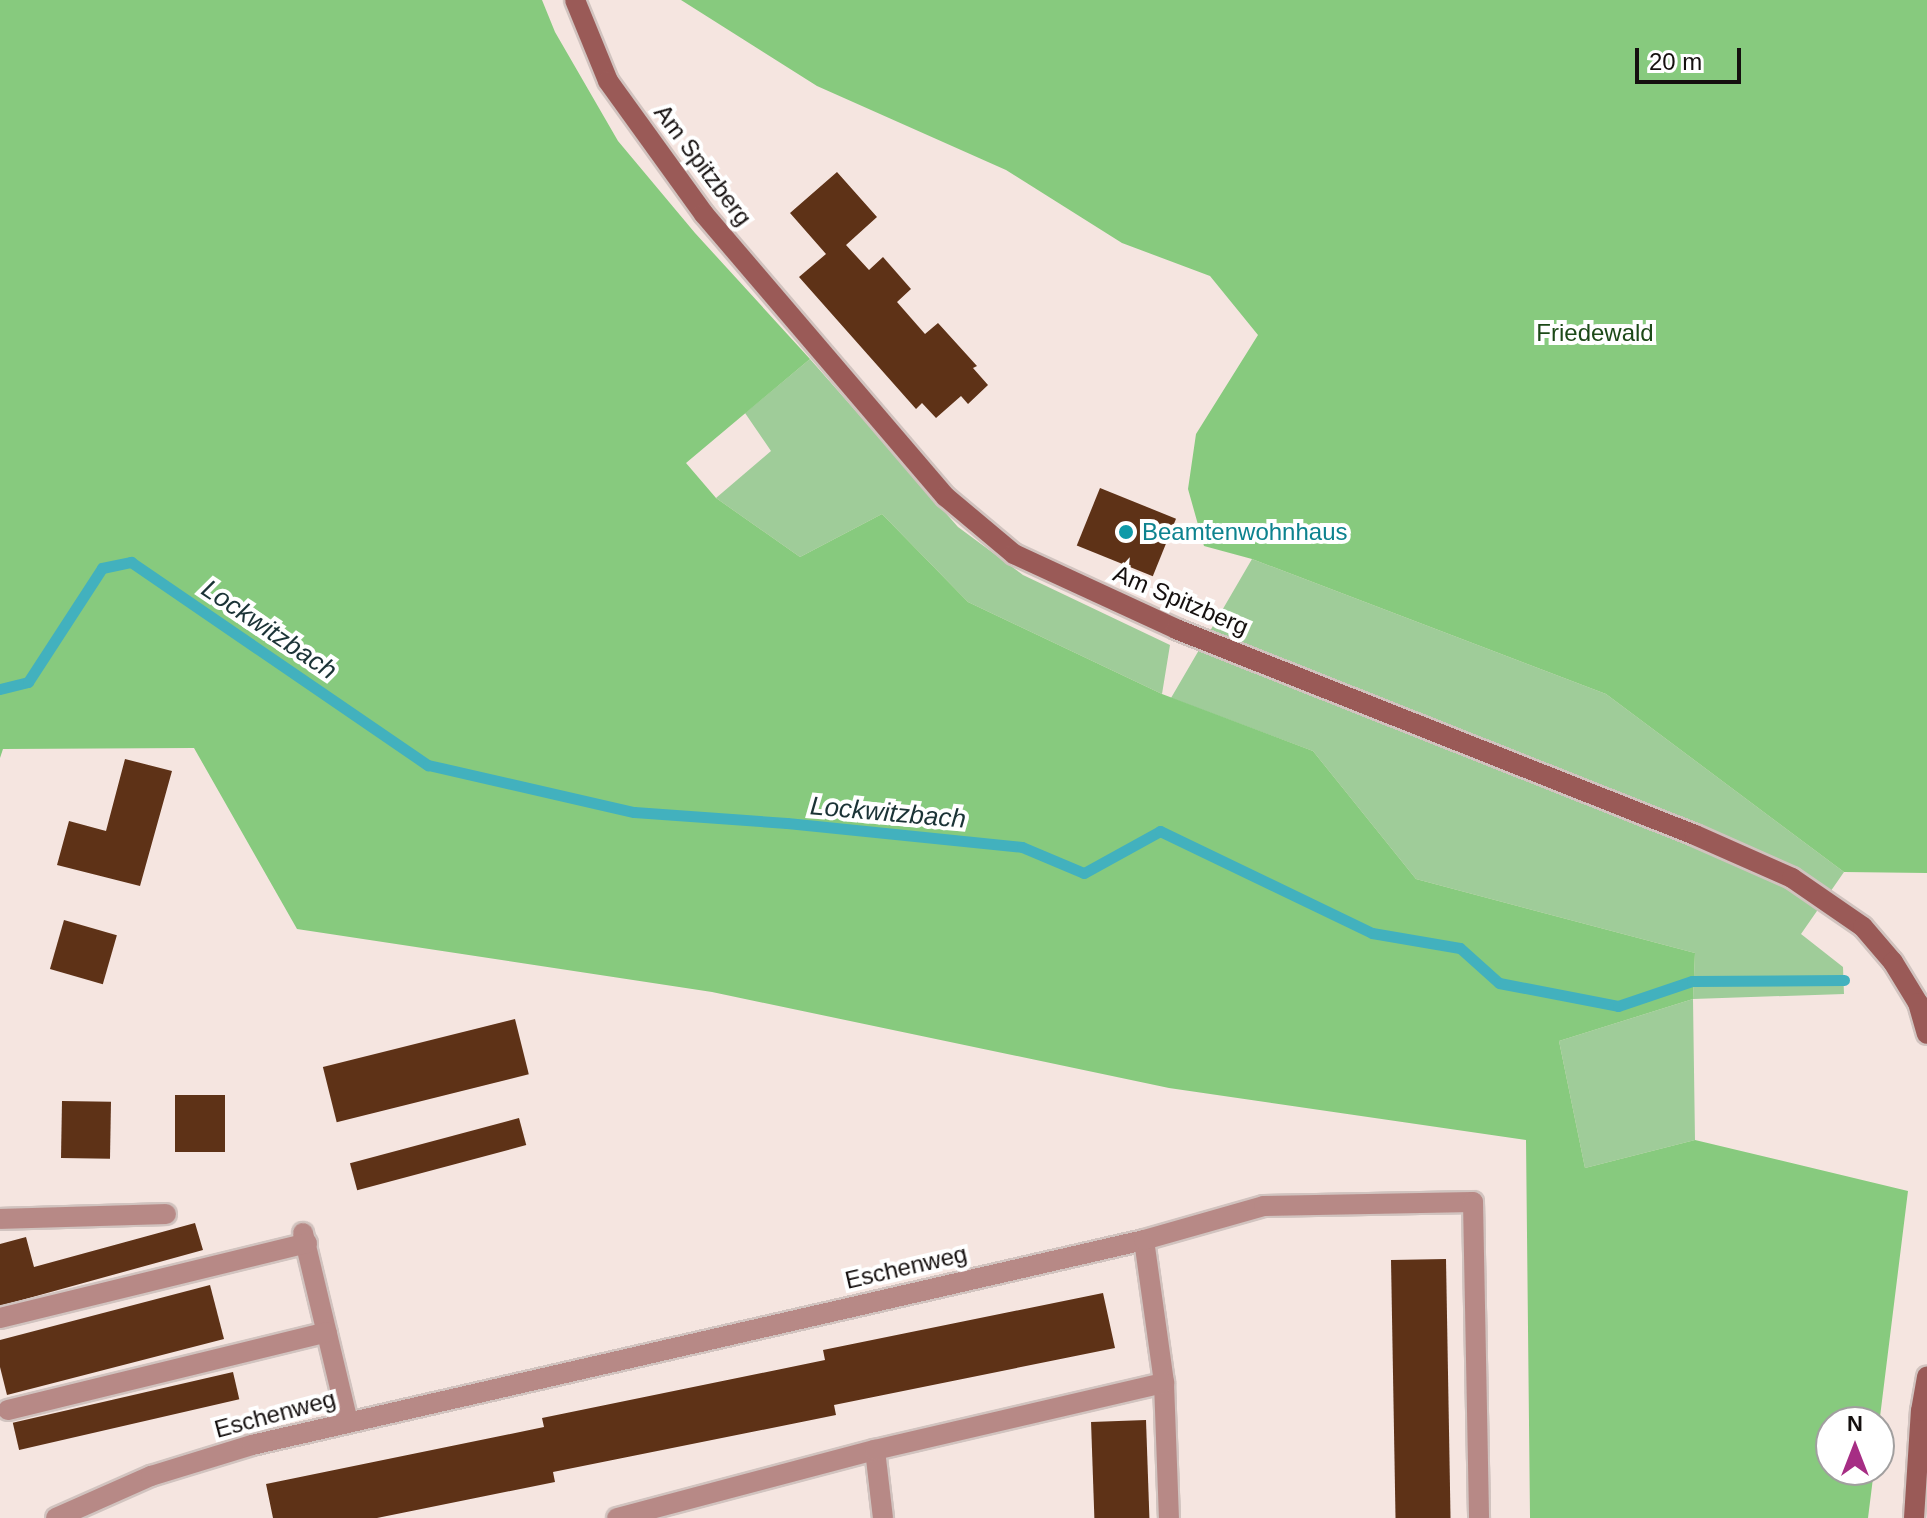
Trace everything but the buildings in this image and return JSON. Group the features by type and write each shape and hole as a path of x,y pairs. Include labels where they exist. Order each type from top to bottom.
{"street":[{"name":"Am Spitzberg","path":"575,0 608,81 704,214 946,497 1014,554 1176,629 1628,807 1792,878 1863,927 1893,962 1918,1003 1927,1034"},
{"name":"Eschenweg","path":"56,1518 151,1476 252,1445 1144,1240 1264,1206 1473,1202 1479,1518"},
{"path":"0,1219 166,1214"},
{"path":"0,1318 305,1238 348,1422"},
{"path":"1144,1240 1164,1383 1169,1518"},
{"path":"8,1410 327,1332"},
{"path":"1914,1518 1918,1441 1927,1377"},
{"path":"617,1518 875,1450 1164,1383"},
{"path":"875,1450 883,1518"}],"green space":[{"path":"0,0 542,0 555,32 618,141 695,233 810,359 686,463 716,498 800,557 882,514 968,602 1162,694 1313,751 1416,879 1695,953 1693,999 1559,1041 1585,1168 1695,1140 1908,1191 1881,1406 1815,1406 1815,1486 1872,1486 1868,1518 1530,1518 1526,1140 1169,1088 712,992 297,929 194,748 3,749 0,758"},
{"name":"Friedewald","path":"681,0 1927,0 1927,873 1844,872 1606,694 1252,559 1204,546 1188,489 1196,434 1258,335 1210,276 1122,243 1006,170 817,86"},
{"path":"810,359 958,527 1023,575 1170,645 1162,694 968,602 882,514 800,557 716,498 771,451 745,413"},
{"path":"1252,559 1606,694 1844,872 1801,934 1843,967 1844,994 1693,999 1695,953 1416,879 1313,751 1171,698"},
{"path":"1693,999 1695,1140 1585,1168 1559,1041"}],"waterway":[{"name":"Lockwitzbach","path":"0,689 28,682 102,568 131,562 428,765 634,812 787,823 1022,847 1084,873 1160,831 1372,933 1460,948 1499,983 1618,1006 1692,981 1844,980"}],"place":[{"name":"Beamtenwohnhaus","path":"1126,532"}]}
